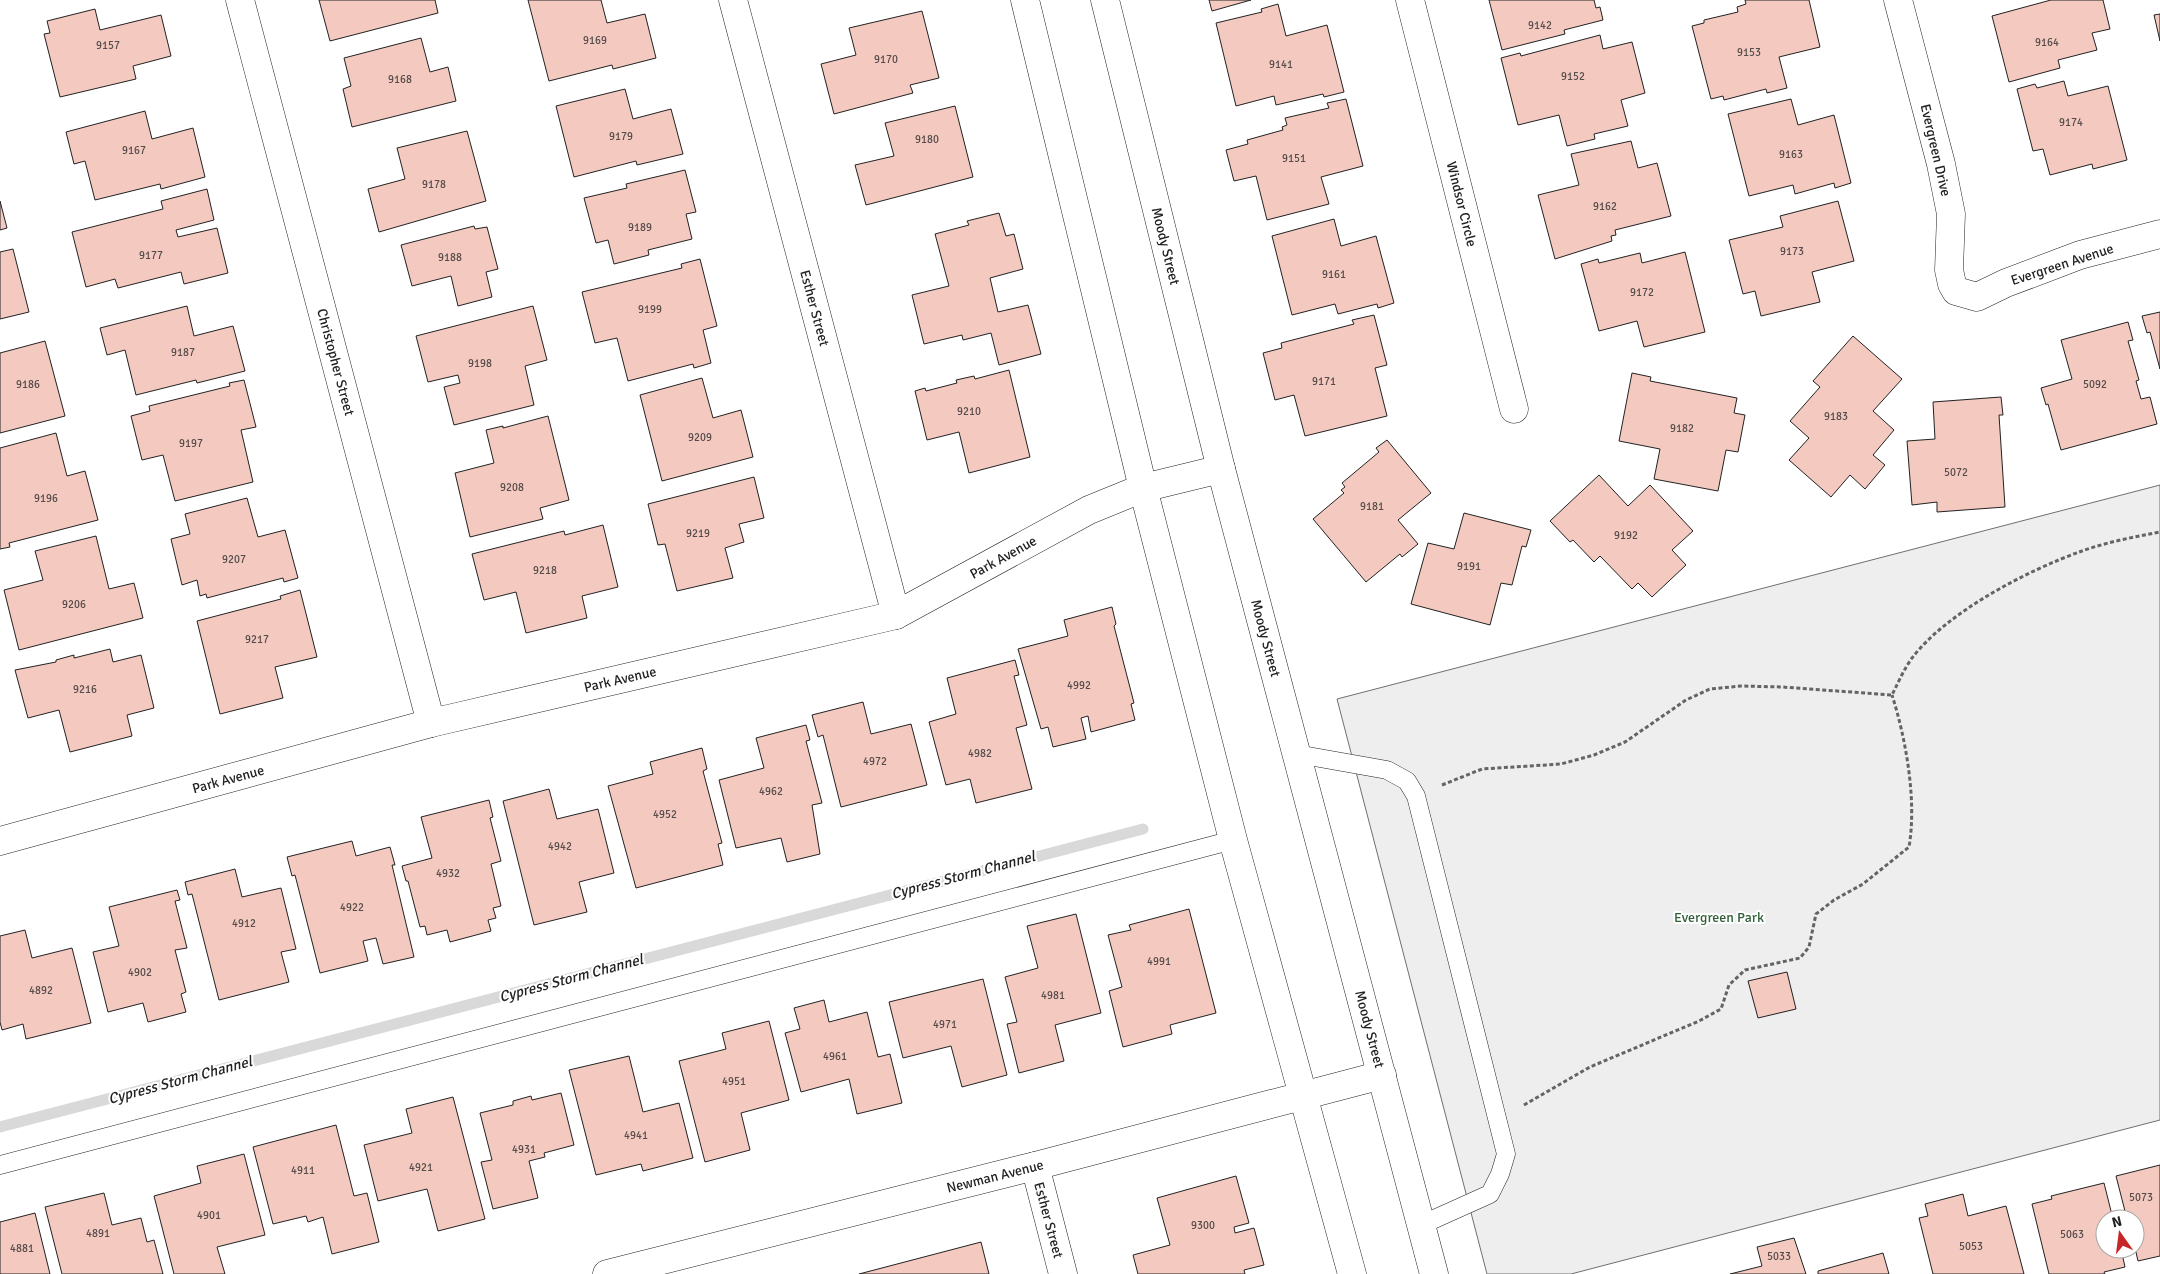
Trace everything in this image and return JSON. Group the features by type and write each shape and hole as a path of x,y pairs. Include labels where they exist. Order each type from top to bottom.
{"street":[{"name":"Christopher Street","path":"240,0 431,723"},
{"name":"Esther Street","path":"734,0 896,616"},
{"path":"1025,0 1143,488 1233,840 1352,1274"},
{"name":"Moody Street","path":"1105,0 1220,469 1434,1274"},
{"name":"Windsor Circle","path":"1410,0 1514,409"},
{"name":"Evergreen Drive","path":"1898,0 1941,164 1949,205 1951,237 1949,270 1952,284 1956,292 1966,296"},
{"name":"Evergreen Avenue","path":"1966,296 1977,297 2006,282 2080,255 2160,234"},
{"name":"Park Avenue","path":"0,841 431,723 896,616 1089,510 1143,488 1220,469"},
{"name":"Newman Avenue","path":"607,1274 1034,1166 1303,1094 1382,1075"},
{"name":"Esther Street","path":"1034,1166 1063,1274"}],"lane":[{"path":"1297,754 1387,770 1407,781 1416,796 1506,1154 1500,1174 1490,1194 1422,1225"},
{"path":"0,1165 1233,840"}],"path":[{"path":"1498,1120 1590,1067 1699,1021 1721,1008 1730,985 1745,970 1800,958 1809,947 1816,914 1834,900 1863,884 1909,847 1912,828 1906,747 1892,695 1912,658 1941,628 1968,608 2040,568 2082,551 2160,532"},
{"path":"1416,796 1482,769 1561,764 1594,755 1625,742 1686,700 1710,689 1749,686 1892,695"}],"green space":[{"name":"Evergreen Park","path":"2160,485 2160,1120 1571,1274 1487,1274 1337,699"}],"building":[{"path":"319,0 435,0 438,13 330,41"},
{"path":"528,0 601,0 607,23 645,14 656,58 613,69 612,65 549,81"},
{"path":"1209,0 1251,0 1212,11"},
{"path":"1489,0 1594,0 1596,8 1600,7 1603,20 1564,30 1565,34 1502,50"},
{"path":"1745,0 1809,0 1820,47 1779,57 1787,88 1767,93 1766,89 1724,100 1723,96 1711,99 1692,26 1704,23 1704,20 1738,12 1737,7 1746,4"},
{"path":"2051,0 2103,0 2110,29 2092,33 2097,50 2058,60 2060,68 2009,82 1992,16"},
{"path":"1278,4 1286,36 1327,25 1344,92 1324,97 1323,94 1276,105 1274,96 1236,106 1216,23 1262,12 1261,9"},
{"path":"95,9 100,30 161,15 171,56 133,66 136,79 60,97 44,34 50,33 47,21"},
{"path":"922,11 939,78 910,85 913,93 834,114 821,64 856,55 849,28"},
{"path":"2160,14 2160,41 2154,15"},
{"path":"1600,35 1603,49 1632,42 1645,93 1621,100 1628,126 1594,134 1595,139 1567,146 1559,115 1518,125 1501,58 1520,53 1521,56"},
{"path":"421,38 430,72 448,67 456,101 352,127 343,89 351,86 344,58"},
{"path":"2064,81 2068,96 2108,86 2127,160 2093,169 2092,164 2050,175 2043,149 2033,151 2017,89 2035,84 2037,88"},
{"path":"625,89 633,119 671,109 683,154 637,165 636,161 574,177 556,106"},
{"path":"1346,99 1363,166 1321,177 1329,204 1267,220 1256,176 1234,181 1226,150 1248,144 1247,140 1283,130 1282,127 1287,125 1285,118 1329,108 1327,103"},
{"path":"1791,99 1798,125 1834,115 1851,183 1835,188 1834,183 1795,194 1793,185 1749,196 1728,114"},
{"path":"955,106 973,177 866,205 855,165 894,156 885,123"},
{"path":"145,111 152,139 193,128 205,177 161,189 160,184 95,200 85,161 74,164 66,132"},
{"path":"467,131 486,201 379,232 368,189 405,179 397,148"},
{"path":"1631,141 1638,168 1657,163 1671,216 1615,230 1616,235 1611,236 1612,241 1555,259 1538,195 1579,185 1571,154"},
{"path":"685,170 696,212 686,214 692,239 648,250 649,255 614,264 608,240 596,243 584,198 627,188 626,184"},
{"path":"207,189 214,220 176,230 178,237 217,228 228,273 184,284 181,272 118,288 115,279 86,287 72,232 163,209 161,201"},
{"path":"0,201 7,228 0,230"},
{"path":"1838,201 1854,261 1812,272 1820,302 1761,316 1755,291 1743,294 1729,240 1783,227 1780,216"},
{"path":"999,213 1006,236 1014,234 1023,269 990,278 998,312 1028,305 1041,354 999,365 991,333 963,340 962,335 924,344 912,295 949,286 935,234 969,225 967,221"},
{"path":"1334,219 1341,246 1376,236 1394,303 1378,308 1377,304 1338,314 1335,304 1292,315 1272,236"},
{"path":"474,226 475,229 487,227 498,269 486,272 492,297 458,306 451,276 412,286 401,245"},
{"path":"13,249 29,312 0,319 0,252"},
{"path":"1685,252 1705,332 1644,347 1637,321 1599,331 1581,264 1598,259 1599,263 1640,253 1642,263"},
{"path":"700,259 717,326 703,330 711,363 694,368 693,364 628,381 617,338 595,343 582,292 682,268 681,264"},
{"path":"187,306 194,336 233,326 245,371 197,383 196,380 136,395 125,350 107,355 100,328"},
{"path":"533,306 547,360 525,366 534,405 454,425 444,387 460,383 458,375 428,382 416,336"},
{"path":"2160,312 2160,369 2150,332 2147,333 2142,316"},
{"path":"1374,315 1387,365 1375,368 1387,416 1305,436 1294,395 1275,400 1263,353 1282,348 1281,343 1354,324 1352,320"},
{"path":"2128,322 2133,340 2128,341 2139,380 2136,381 2141,399 2150,397 2157,424 2061,450 2048,404 2046,405 2041,388 2072,379 2061,340"},
{"path":"1853,336 1902,379 1873,411 1894,430 1873,455 1885,465 1865,489 1850,475 1831,497 1789,460 1809,438 1790,421 1820,387 1813,381"},
{"path":"45,341 65,416 0,433 0,353"},
{"path":"1009,370 1030,457 969,473 959,432 927,440 915,391 925,388 926,391 957,383 956,380 974,376 975,379"},
{"path":"1632,373 1651,377 1650,381 1737,398 1734,413 1745,415 1738,452 1726,450 1718,491 1654,479 1660,449 1619,441"},
{"path":"702,378 713,418 741,410 753,457 662,481 640,395"},
{"path":"244,380 256,427 241,430 253,482 175,501 163,455 142,460 131,416 150,411 149,406 230,386 229,383"},
{"path":"2001,397 2003,415 1999,415 2005,507 1937,512 1937,502 1912,505 1907,441 1935,439 1933,402"},
{"path":"548,416 569,500 540,508 543,519 470,537 455,473 494,463 486,430 503,426 503,428"},
{"path":"56,433 67,476 85,471 98,520 9,543 10,547 0,549 0,448"},
{"path":"1387,440 1431,493 1398,520 1418,544 1402,557 1400,554 1366,582 1313,519 1344,493 1341,490 1345,487 1342,483 1379,452 1376,448"},
{"path":"1599,475 1628,506 1650,485 1693,531 1672,550 1686,565 1652,597 1638,583 1632,589 1600,556 1594,562 1573,540 1570,542 1550,521"},
{"path":"754,477 764,518 739,524 744,542 725,548 733,578 677,591 665,544 658,545 648,504"},
{"path":"247,498 258,537 285,530 298,578 284,582 283,578 207,598 206,594 200,596 197,580 182,585 171,539 190,534 185,514"},
{"path":"1464,513 1531,530 1526,547 1522,546 1512,585 1501,583 1490,625 1411,604 1428,543 1454,549"},
{"path":"603,525 618,587 582,596 587,618 526,633 516,592 484,600 472,554 564,531 565,535"},
{"path":"96,536 109,589 134,583 143,618 19,650 4,590 43,580 35,551"},
{"path":"300,590 317,657 275,667 283,698 220,714 197,621 281,599 280,596"},
{"path":"1112,607 1116,624 1114,626 1134,703 1131,704 1135,720 1091,732 1088,716 1081,718 1086,739 1053,747 1048,727 1041,729 1018,649 1068,636 1064,620"},
{"path":"110,649 113,662 141,655 154,708 127,715 132,736 70,752 59,710 28,718 15,670 56,662 56,660 74,655 74,658"},
{"path":"1015,660 1019,675 1014,676 1027,725 1016,728 1032,789 976,803 970,779 946,785 929,722 956,714 947,678"},
{"path":"863,702 871,734 911,724 927,785 841,807 823,735 818,737 812,715"},
{"path":"806,725 810,740 806,741 822,803 812,805 820,854 787,862 781,838 736,848 719,780 764,768 756,738"},
{"path":"702,748 707,769 703,771 722,843 718,844 723,865 636,888 608,786 653,774 650,762"},
{"path":"549,789 557,819 598,809 614,873 579,882 587,912 534,925 503,801"},
{"path":"489,800 493,817 490,818 501,861 491,864 501,906 493,908 496,918 488,920 491,931 450,942 447,930 427,935 425,926 420,927 408,881 406,881 402,866 432,858 421,817"},
{"path":"352,841 356,856 390,847 395,865 392,865 414,957 383,964 376,938 363,941 368,961 320,973 295,875 292,876 287,857"},
{"path":"235,869 242,897 281,888 296,949 281,952 289,982 219,1000 192,894 188,895 185,882"},
{"path":"177,890 180,900 175,901 187,948 175,950 186,992 181,994 186,1012 148,1022 143,1003 108,1012 93,952 119,946 109,907"},
{"path":"1189,909 1216,1013 1170,1025 1172,1034 1123,1047 1109,991 1122,987 1108,935 1131,930 1129,925"},
{"path":"1076,914 1101,1013 1055,1025 1064,1061 1019,1073 1007,1024 1017,1022 1005,977 1038,968 1027,926"},
{"path":"25,930 32,958 72,948 91,1023 26,1039 23,1024 2,1030 0,1022 0,936"},
{"path":"1787,972 1796,1009 1758,1018 1748,981"},
{"path":"983,979 1007,1075 962,1087 951,1046 903,1058 889,1002"},
{"path":"824,1000 829,1022 867,1012 878,1057 890,1054 902,1103 857,1114 849,1079 801,1092 785,1033 800,1029 794,1008"},
{"path":"769,1021 789,1100 741,1113 750,1150 705,1162 679,1061 726,1049 722,1033"},
{"path":"629,1056 643,1112 679,1103 693,1158 643,1171 641,1164 596,1175 569,1070"},
{"path":"561,1093 574,1145 544,1153 545,1157 529,1161 538,1198 493,1209 481,1162 492,1160 480,1113 513,1105 513,1101 531,1096 532,1100"},
{"path":"453,1097 485,1219 438,1231 427,1189 378,1201 364,1145 412,1133 406,1109"},
{"path":"336,1125 354,1196 367,1193 379,1242 332,1254 323,1217 308,1222 306,1216 273,1224 253,1147"},
{"path":"244,1154 265,1235 217,1247 225,1274 174,1274 154,1196 201,1183 197,1166"},
{"path":"2160,1165 2160,1256 2138,1261 2138,1259 2145,1259 2145,1209 2124,1209 2116,1176"},
{"path":"1236,1176 1249,1223 1234,1227 1235,1233 1254,1228 1264,1265 1244,1270 1245,1274 1138,1274 1133,1255 1170,1245 1157,1198"},
{"path":"2104,1183 2110,1209 2095,1209 2095,1259 2123,1259 2125,1267 2104,1272 2105,1274 2049,1274 2032,1204 2052,1199 2051,1196"},
{"path":"104,1193 112,1225 141,1218 147,1242 154,1240 163,1274 62,1274 45,1207"},
{"path":"1963,1194 1968,1216 2006,1206 2024,1274 1933,1274 1919,1218 1928,1216 1925,1204"},
{"path":"35,1213 50,1274 0,1274 0,1222"},
{"path":"1794,1238 1806,1274 1730,1274 1762,1266 1757,1247"},
{"path":"981,1242 989,1274 859,1274"},
{"path":"1883,1253 1889,1274 1818,1274 1818,1271"}],"waterway":[{"name":"Cypress Storm Channel","path":"0,1127 1143,829"}]}
